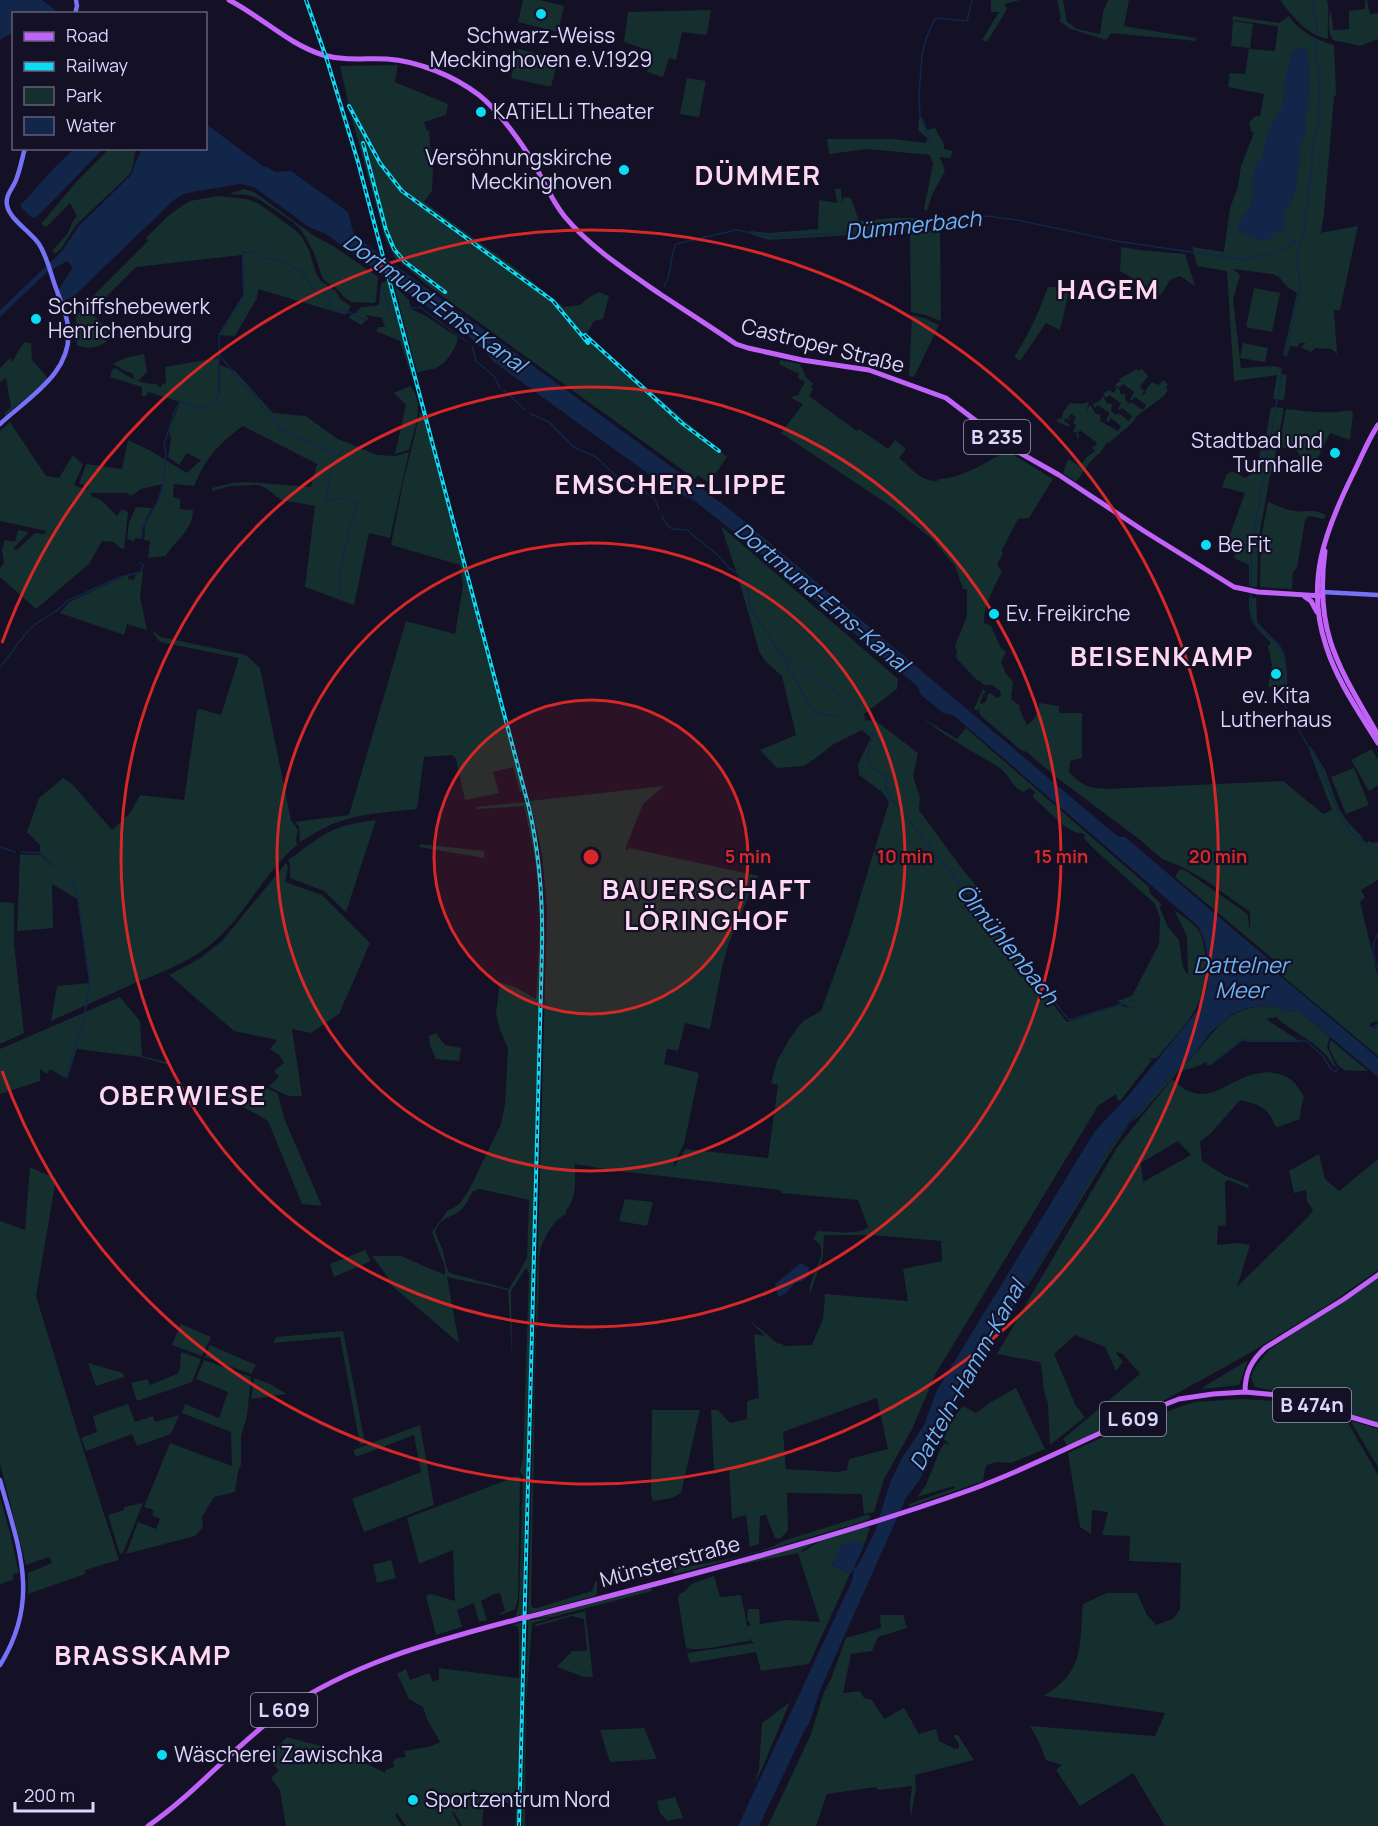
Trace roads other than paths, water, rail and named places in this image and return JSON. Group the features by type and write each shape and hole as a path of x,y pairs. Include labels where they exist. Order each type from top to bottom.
{"main road":[{"name":"Castroper Straße","path":"230,0 287,38 310,50 338,58 400,60 448,77 478,94 495,111 529,156 555,204 567,219 619,267 736,344 805,361 869,370 946,398 1013,449 1059,475 1234,587 1279,593 1378,595"},
{"path":"0,424 42,387 62,363 69,337 68,321 47,262 38,243 9,212 7,204 7,197 16,179 24,150"},
{"path":"1320,619 1320,559 1328,528 1342,495 1378,425"},
{"name":"Castroper Straße","path":"1279,593 1303,596 1320,594"},
{"path":"1320,594 1327,634 1336,659 1378,735"},
{"path":"1303,596 1313,603 1332,662 1378,743"},
{"path":"1245,1392 1251,1363 1264,1348 1378,1275"},
{"path":"1247,1375 1251,1386 1259,1392"},
{"name":"Münsterstraße","path":"148,1826 182,1801 274,1718 336,1679 404,1652 872,1523 990,1482 1179,1400 1199,1395 1245,1392"},
{"name":"B 474n","path":"1245,1392 1278,1395 1378,1425"},
{"path":"0,1480 20,1555 24,1587 21,1617 0,1665"}],"water":[{"path":"0,0 42,0 58,12 12,12 12,33 0,40"},
{"path":"1305,48 1310,76 1309,109 1305,117 1307,130 1298,150 1300,157 1294,195 1284,214 1284,232 1276,232 1268,240 1254,239 1237,228 1250,206 1253,173 1257,163 1262,159 1268,130 1283,105 1285,78 1291,55 1294,50"},
{"name":"Dattelner Meer","path":"207,125 264,167 275,172 291,171 348,212 354,235 732,511 1110,830 1119,837 1125,837 1278,967 1278,974 1378,1058 1378,1077 1298,1010 1289,1011 1268,1006 1244,1009 1231,1015 1210,1033 1194,1055 1170,1076 1140,1113 1134,1116 1107,1152 956,1402 957,1405 936,1435 925,1470 906,1498 821,1688 809,1724 759,1826 738,1826 852,1581 854,1570 850,1574 832,1565 832,1559 834,1560 841,1545 854,1541 864,1545 854,1568 856,1568 875,1531 890,1483 902,1458 924,1425 937,1390 1095,1131 1129,1095 1200,1007 1207,987 1209,967 1205,942 1196,924 953,715 943,713 920,694 918,687 910,680 734,532 692,499 672,491 494,362 469,337 326,234 309,227 254,187 240,184 184,194 174,200 74,296 53,306 50,303 73,267 67,261 46,273 0,317 0,310 62,251 78,227 131,175 141,150 207,150"},
{"path":"73,150 102,150 42,212 35,218 31,217 20,206"},
{"path":"801,1263 809,1268 807,1277 795,1283 785,1294 778,1297 775,1284"}],"waterway":[{"path":"931,141 920,116 919,96 922,55 927,36 934,20 938,18 967,21 972,0"},
{"path":"1314,0 1317,34"},
{"path":"1285,356 1300,290 1297,253 1305,225 1312,170 1312,148 1318,129 1319,85 1315,55 1316,39"},
{"name":"Dümmerbach","path":"664,287 669,276 676,244 736,230 774,237 917,228 987,216 1116,241 1246,260 1286,248 1294,242 1299,244"},
{"path":"1284,232 1294,242"},
{"path":"142,538 142,529 158,501 164,481 166,453 164,445 175,410 180,401 190,406 207,407 219,396 219,336 244,295 243,252 256,253 262,258 278,260 291,266 302,273 314,290 329,294 330,299 327,306 366,320"},
{"name":"Dortmund-Ems-Kanal","path":"382,288 390,313"},
{"name":"Ölmühlenbach","path":"406,309 420,307 467,342"},
{"name":"Ölmühlenbach","path":"384,318 390,313"},
{"name":"Ölmühlenbach","path":"472,346 476,361 494,376 500,388"},
{"path":"220,355 238,380 265,410"},
{"path":"1251,589 1252,541 1282,373"},
{"name":"Ölmühlenbach","path":"504,390 525,410"},
{"path":"266,412 281,430 334,453 326,499 327,501 340,498 357,504 342,561 341,599"},
{"name":"Ölmühlenbach","path":"529,413 549,422 574,447 596,457 618,478 636,486 655,499 659,510"},
{"name":"Ölmühlenbach","path":"662,516 668,526 673,529 687,530 747,583 750,608 781,654 813,712 838,717"},
{"path":"0,667 37,623 67,601 120,577 141,572 143,565 140,563"},
{"path":"1251,594 1251,613 1254,622 1277,643 1283,653 1285,663 1283,697 1286,708 1320,766 1340,816 1350,830 1378,854"},
{"name":"Ölmühlenbach","path":"783,655 859,707"},
{"name":"Ölmühlenbach","path":"866,730 873,736 868,751 870,763 873,768 886,776 886,792 1069,1020 1132,1001 1157,1023"},
{"path":"0,847 15,852"},
{"path":"22,852 40,853 73,884 77,894 90,984 84,1018 66,1078"},
{"name":"Ölmühlenbach","path":"1378,934 1373,947 1378,969"},
{"name":"Ölmühlenbach","path":"1373,1027 1378,1024"},
{"name":"Ölmühlenbach","path":"1207,1065 1243,1040 1306,1041 1323,1056 1331,1069 1335,1072 1338,1069"}],"railway":[{"path":"306,0 358,162 529,808 538,861 542,950 519,1826"},
{"path":"349,106 380,163 402,191 553,301 588,343"},
{"path":"363,143 386,230 394,249 405,262 445,292"},
{"path":"585,335 682,423 719,451"}],"place":[{"name":"Schwarz-Weiss Meckinghoven e.V.1929","path":"541,14"},
{"name":"KATiELLi Theater","path":"481,112"},
{"name":"Versöhnungskirche Meckinghoven","path":"624,170"},
{"name":"Schiffshebewerk Henrichenburg","path":"36,319"},
{"name":"Stadtbad und Turnhalle","path":"1335,453"},
{"name":"Be Fit","path":"1206,545"},
{"name":"Ev. Freikirche","path":"994,614"},
{"name":"ev. Kita Lutherhaus","path":"1276,674"},
{"name":"Wäscherei Zawischka","path":"162,1755"},
{"name":"Sportzentrum Nord","path":"413,1800"}],"district":[{"name":"DÜMMER","path":"758,176"},
{"name":"HAGEM","path":"1108,290"},
{"name":"EMSCHER-LIPPE","path":"671,485"},
{"name":"BEISENKAMP","path":"1162,657"},
{"name":"BAUERSCHAFT LÖRINGHOF","path":"707,906"},
{"name":"OBERWIESE","path":"183,1096"},
{"name":"BRASSKAMP","path":"143,1656"}],"water label":[{"name":"Datteln-Hamm-Kanal","path":"967,1375"}]}
